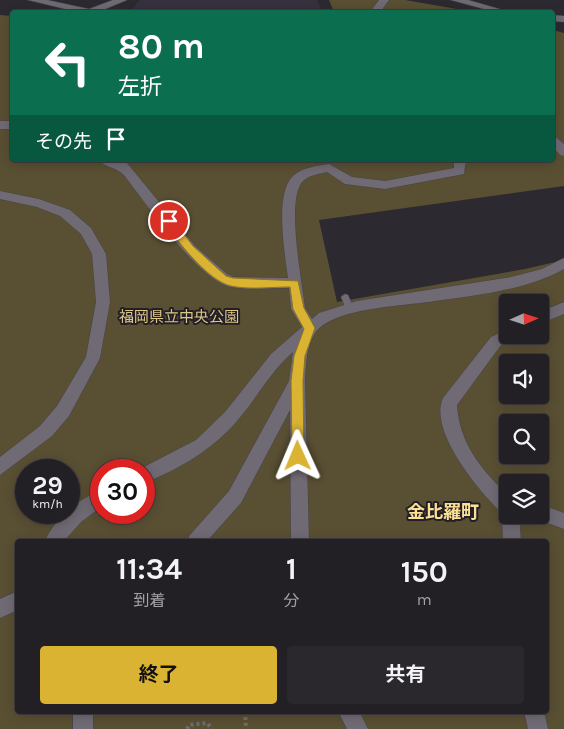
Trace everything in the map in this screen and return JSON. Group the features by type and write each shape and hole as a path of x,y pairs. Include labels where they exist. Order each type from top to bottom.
{"street":[{"path":"33,0 80,10"},
{"path":"95,10 122,0"},
{"path":"456,0 481,3 500,10"},
{"path":"555,142 564,152"},
{"path":"111,162 123,166 190,249 222,278 232,282 294,283"},
{"path":"310,328 298,309 288,220 290,197 298,179 310,170 329,168 350,181 385,185 460,171 460,162"},
{"path":"0,195 39,203 65,213 86,231 99,254 103,302 93,358 63,411 46,431 0,467"},
{"path":"155,469 202,445 232,417 276,358 324,317 348,303 435,296 511,282 546,273 564,263"},
{"path":"549,314 564,308"},
{"path":"300,539 297,381 300,356 310,328"},
{"path":"499,340 454,395 449,403 448,413 453,435 488,488 499,498"},
{"path":"198,539 236,497 297,381"},
{"path":"55,539 61,530 90,505"},
{"path":"549,515 564,521"},
{"path":"511,524 512,539"},
{"path":"0,609 15,602"},
{"path":"83,714 83,729"},
{"path":"350,714 358,729"},
{"path":"535,714 538,729"}],"path":[{"path":"246,714 246,729"},
{"path":"187,729 189,725 207,723 212,729"}],"shaded area":[{"path":"140,0 317,0 322,10 131,10"}],"green space":[{"path":"329,0 405,0 462,10 333,10"},
{"name":"福岡県立中央公園","path":"0,15 10,16 10,162 555,162 555,31 564,33 564,186 319,220 337,302 525,269 564,260 564,729 0,729"}],"district":[{"name":"金比羅町","path":"443,512"}],"route":[{"path":"169,221 190,249 222,278 232,282 294,283 298,309 310,328 300,356 297,381 298,456"}]}
